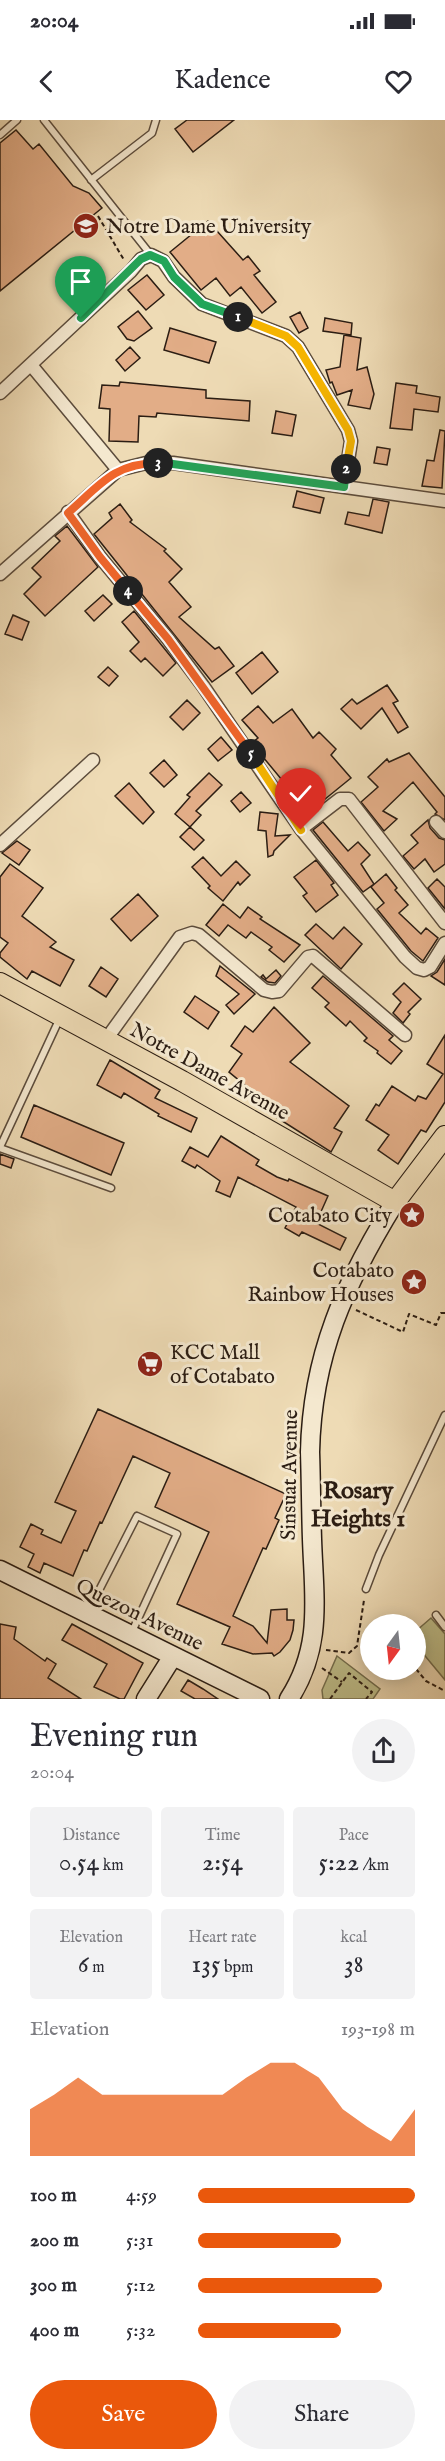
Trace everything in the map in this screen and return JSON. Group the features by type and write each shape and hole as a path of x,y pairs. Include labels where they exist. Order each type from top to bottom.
{"main road":[{"name":"Notre Dame Avenue","path":"0,983 182,1081 396,1202"},
{"name":"Sinsuat Avenue","path":"289,1699 310,1653 315,1593 310,1429 317,1378 332,1323 363,1257 396,1202 445,1136"},
{"name":"Quezon Avenue","path":"0,1570 260,1699"},
{"path":"146,1699 173,1656"}],"street":[{"path":"0,393 131,271 141,259 150,255 164,261 174,277 202,304 286,336 298,347 348,430 351,441 344,487"},
{"path":"31,365 118,470"},
{"path":"0,574 118,470 146,463 173,464 445,501"},
{"path":"68,513 100,557 168,639 196,677 246,746 301,830 405,957 417,968 424,970 430,967 445,943"},
{"path":"0,845 93,760"},
{"path":"301,830 340,799 349,799 445,923"},
{"path":"435,822 445,832"},
{"path":"105,1041 180,937 192,933 199,935 264,990 272,993 279,991 308,957 313,956 405,1035"}],"lane":[{"path":"0,135 17,120"},
{"path":"45,120 150,255"},
{"path":"91,180 152,134 156,120"},
{"path":"61,1017 0,1147 111,1188"},
{"path":"366,1589 378,1555 445,1415"},
{"path":"87,1613 137,1516 177,1534 131,1635"},
{"path":"436,1615 445,1627"}],"path":[{"path":"98,216 131,271"},
{"path":"360,1312 403,1332 409,1314 436,1324 441,1313 445,1313"},
{"path":"310,1653 342,1653 354,1650 359,1641 366,1589"},
{"path":"310,1653 342,1682"},
{"path":"330,1699 349,1674 372,1692 366,1699"},
{"path":"425,1680 445,1691"}],"green space":[{"path":"431,1618 445,1634 445,1680 426,1657 426,1622"},
{"path":"337,1656 360,1674 360,1680 368,1680 380,1689 373,1699 323,1699 322,1690"}],"building":[{"path":"187,120 234,120 193,152 175,129"},
{"path":"16,130 33,149 39,144 73,186 89,193 102,208 0,291 0,143"},
{"path":"208,221 243,260 248,256 260,271 254,275 276,302 262,313 241,287 230,296 216,278 201,290 170,252"},
{"path":"147,275 164,295 146,310 128,290"},
{"path":"138,311 152,328 134,341 127,339 118,327"},
{"path":"300,312 308,328 299,333 290,317"},
{"path":"325,318 352,323 351,335 323,331"},
{"path":"170,328 216,342 209,363 164,350"},
{"path":"344,335 361,338 357,370 367,367 374,394 370,409 348,405 352,390 337,395 332,382 330,383 326,370 340,367"},
{"path":"130,347 140,358 125,371 116,360"},
{"path":"120,382 206,390 206,398 250,401 249,421 157,413 156,417 139,416 138,442 109,441 110,409 99,408 102,385 119,386"},
{"path":"396,383 417,386 416,393 440,397 438,412 414,409 412,430 390,428"},
{"path":"276,411 296,415 292,436 272,433"},
{"path":"440,430 445,431 442,488 422,486 427,460 434,461"},
{"path":"377,447 390,449 387,465 374,463"},
{"path":"297,491 324,498 320,513 293,507"},
{"path":"373,499 389,502 382,533 345,524 348,512 369,516"},
{"path":"120,504 132,520 130,522 166,549 164,551 182,569 169,582 191,607 179,617 215,649 219,647 234,666 212,682 94,534 112,518 109,513"},
{"path":"67,526 98,567 45,616 24,594 41,577 32,568 60,541 55,536"},
{"path":"103,595 112,604 94,621 85,611"},
{"path":"134,611 176,663 163,676 145,658 141,662 130,651 139,642 122,622"},
{"path":"13,615 29,622 22,640 5,634"},
{"path":"262,652 278,672 252,694 236,673"},
{"path":"108,667 118,676 109,686 98,677"},
{"path":"387,685 398,701 393,703 408,727 398,733 382,708 361,729 341,709 352,699 357,704"},
{"path":"187,700 200,713 183,730 170,717"},
{"path":"258,706 273,723 292,709 313,738 319,732 336,749 331,755 351,778 303,817 288,795 292,792 253,745 252,743 258,738 242,720"},
{"path":"221,737 232,750 218,761 208,749"},
{"path":"409,753 445,797 445,820 435,814 437,812 413,782 383,811 397,819 384,831 361,802 378,787 368,777 387,759 389,762"},
{"path":"164,760 177,775 164,787 150,773"},
{"path":"209,773 222,785 196,811 201,815 190,827 175,814 190,797 187,795"},
{"path":"129,783 154,812 143,824 115,796"},
{"path":"241,792 251,803 240,812 231,801"},
{"path":"260,812 278,814 275,836 290,835 274,851 273,855 268,857 266,831 258,830"},
{"path":"428,820 430,828 439,838 445,840 445,864 434,872 425,859 414,869 403,856 418,843 411,835"},
{"path":"323,822 348,851 358,842 370,855 361,864 374,884 363,892 313,830"},
{"path":"190,827 204,840 194,850 180,837"},
{"path":"17,841 30,850 19,865 2,853"},
{"path":"203,857 221,876 236,861 250,875 240,885 238,882 223,901 208,888 210,886 192,867"},
{"path":"316,860 334,883 331,885 338,895 316,912 303,896 307,893 294,877"},
{"path":"10,864 43,888 22,916 56,942 50,947 74,960 60,986 32,971 27,979 0,957 0,953 8,943 0,937 0,877"},
{"path":"386,874 397,888 395,890 408,905 399,913 421,934 426,928 438,938 423,961 411,951 377,909 384,903 371,887"},
{"path":"437,879 445,887 445,909 428,888"},
{"path":"138,894 158,916 131,941 111,919"},
{"path":"223,904 240,918 248,907 262,917 260,919 300,945 284,962 269,950 272,947 251,932 246,938 228,925 219,936 206,925"},
{"path":"316,924 333,939 344,927 362,944 341,969 305,935"},
{"path":"445,959 445,985 431,976 437,972"},
{"path":"220,966 255,994 234,1014 226,1005 239,994 216,976"},
{"path":"101,967 118,979 106,997 89,986"},
{"path":"276,970 281,976 275,983 268,982 261,977 263,975 266,979"},
{"path":"323,976 393,1036 389,1040 402,1051 391,1064 364,1041 367,1038 350,1021 346,1026 325,1007 329,1003 312,988"},
{"path":"404,983 421,999 408,1012 410,1014 403,1023 393,1013 401,1002 393,994"},
{"path":"195,996 219,1012 208,1029 184,1012"},
{"path":"274,1007 310,1043 290,1062 349,1106 334,1128 342,1132 331,1152 254,1103 258,1096 229,1072 242,1054 231,1046 245,1026 253,1032"},
{"path":"445,1035 445,1102 426,1132 421,1130 398,1164 378,1150 389,1135 366,1120 376,1104 379,1106 392,1086 415,1101 418,1096 426,1099 443,1074 427,1064"},
{"path":"110,1060 160,1090 155,1098 197,1118 191,1132 158,1116 159,1114 124,1093 121,1098 97,1085"},
{"path":"34,1105 124,1143 111,1175 21,1137"},
{"path":"221,1136 259,1160 256,1165 277,1177 288,1181 289,1179 328,1196 316,1223 346,1238 340,1250 302,1232 299,1236 285,1228 296,1207 238,1177 230,1197 216,1191 220,1181 197,1165 195,1168 182,1161 190,1147 208,1157"},
{"path":"0,1154 14,1159 11,1168 0,1164"},
{"path":"98,1409 286,1494 275,1518 279,1520 266,1549 263,1548 233,1616 253,1626 267,1643 271,1610 287,1609 287,1620 294,1620 293,1630 290,1640 280,1652 274,1656 272,1653 253,1654 222,1644 230,1627 177,1604 209,1532 155,1507 170,1473 133,1456 102,1523 100,1522 87,1551 84,1550 73,1576 44,1563 40,1573 28,1567 34,1554 20,1547 31,1524 43,1530 41,1534 61,1543 76,1511 55,1502"},
{"path":"0,1624 16,1627 14,1639 45,1661 47,1658 56,1664 48,1678 81,1699 0,1699"},
{"path":"72,1624 143,1663 124,1699 94,1687 107,1664 62,1640"},
{"path":"188,1680 218,1699 195,1699 181,1691"}],"place":[{"name":"Notre Dame University","path":"86,226"},
{"name":"Cotabato City","path":"412,1215"},
{"name":"Cotabato Rainbow Houses","path":"414,1282"},
{"name":"KCC Mall of Cotabato","path":"150,1364"}],"district":[{"name":"Rosary Heights 1","path":"358,1504"}],"route":[{"path":"81,318 141,259 150,255 164,261 174,277 202,304 286,336 298,347 348,430 351,441 344,487 173,464 146,463 118,470 68,513 100,557 168,639 203,686 301,830"}]}
